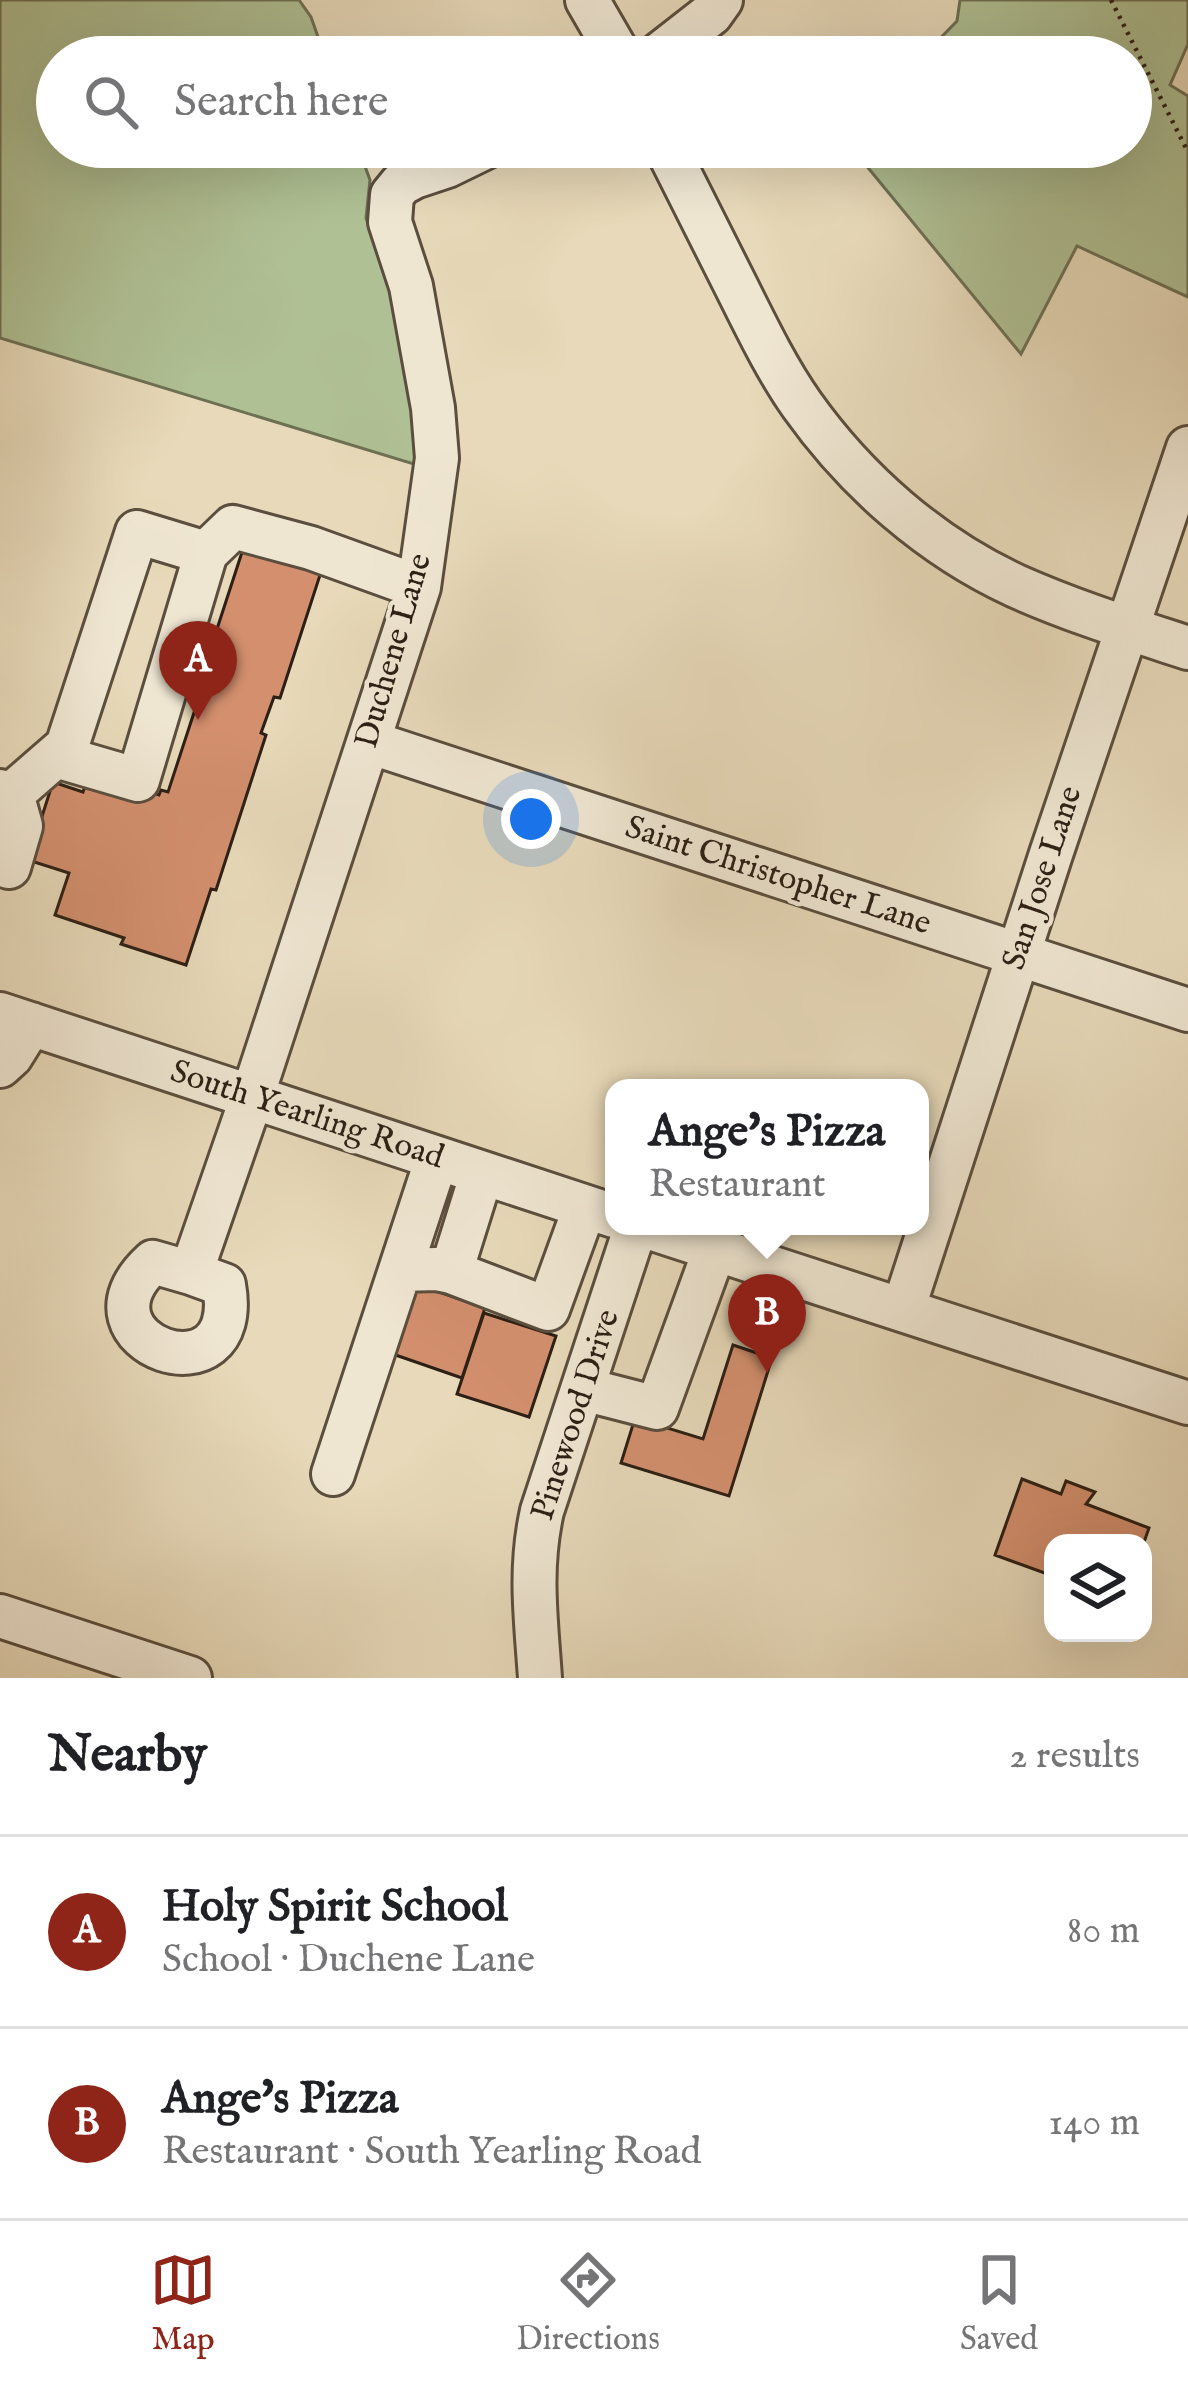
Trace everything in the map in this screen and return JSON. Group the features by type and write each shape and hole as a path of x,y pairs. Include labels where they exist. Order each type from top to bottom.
{"street":[{"path":"587,0 608,36"},
{"path":"683,36 721,0"},
{"name":"Duchene Lane","path":"191,1273 418,587 437,458 434,408 411,286 390,222 392,195 401,184 441,168"},
{"path":"676,168 766,347 801,404 848,464 946,546 1013,585 1188,648"},
{"name":"San Jose Lane","path":"929,1230 1188,448"},
{"path":"56,756 137,780 206,554 233,527 310,548 418,587"},
{"path":"0,864 9,867 21,826 6,792 67,746 137,532 206,554"},
{"name":"Saint Christopher Lane","path":"369,742 1188,1010"},
{"path":"0,1066 11,1055 15,1019"},
{"name":"South Yearling Road","path":"15,1019 600,1212"},
{"path":"333,1474 437,1158"},
{"path":"451,1272 482,1172"},
{"path":"401,1270 451,1272 548,1309 600,1212"},
{"name":"Pinewood Drive","path":"540,1678 534,1546 637,1235"},
{"path":"669,1235 1188,1403"},
{"name":"San Jose Lane","path":"903,1310 927,1235"},
{"path":"584,1389 658,1408 715,1249"},
{"path":"0,1616 190,1678"}],"path":[{"path":"1111,0 1129,36"},
{"path":"1152,81 1188,152"}],"green space":[{"path":"0,0 299,0 318,36 36,36 36,168 366,168 370,180 366,218 395,301 412,382 417,465 0,338"},
{"path":"960,0 1188,0 1188,44 1170,85 1188,96 1188,297 1077,246 1021,354 868,168 1152,168 1152,36 942,36 957,21"}],"building":[{"path":"245,543 322,569 280,698 274,697 261,733 266,735 216,890 211,889 186,965 55,915 69,873 28,860 53,782 83,792 90,772 159,795 161,790 168,792"},
{"path":"408,1281 485,1308 462,1378 384,1351"},
{"path":"484,1313 556,1336 529,1417 457,1394"},
{"path":"733,1345 772,1358 729,1496 621,1463 635,1418 703,1439"},
{"path":"1022,1479 1061,1494 1066,1481 1095,1492 1086,1504 1149,1528 1147,1534 1044,1534 1044,1573 995,1555"}],"place":[{"name":"Holy Spirit School","path":"198,720"},
{"name":"Ange's Pizza","path":"767,1373"}]}
